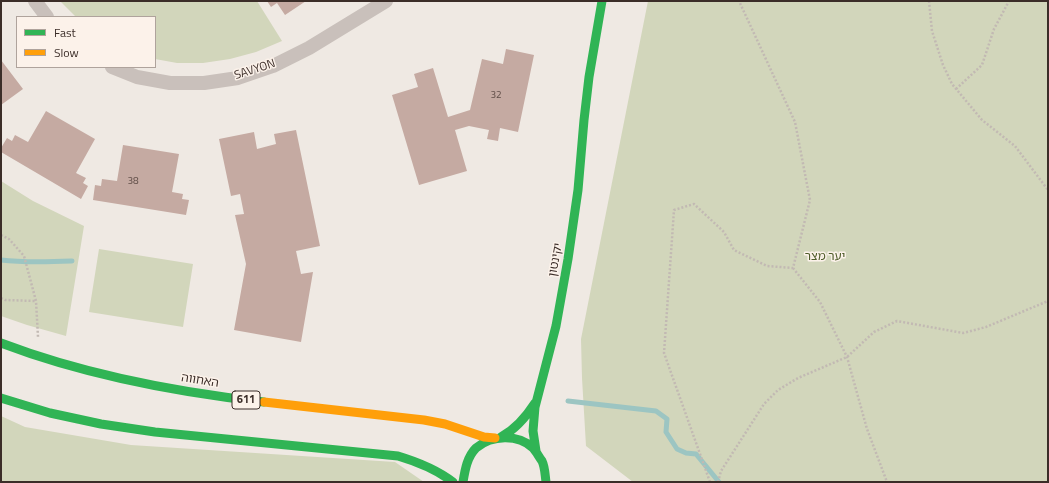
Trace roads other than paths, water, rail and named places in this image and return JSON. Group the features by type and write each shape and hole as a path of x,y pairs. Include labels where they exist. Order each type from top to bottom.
{"main road":[{"name":"יקינטון","path":"536,451 533,422 535,403 552,340 564,282 577,198 584,120 602,1"},
{"name":"יקינטון","path":"584,120 585,45"},
{"name":"האחווה","path":"1,343 66,365 122,379 177,390 237,399 424,420 453,426 484,437 498,438"},
{"path":"1,398 50,413 116,427 398,456 426,465 453,482"},
{"name":"יקינטון","path":"463,482 464,469 469,457 477,447 508,434 518,425 535,403"},
{"name":"611","path":"498,438 514,438 520,440 536,451 546,469 546,482"}],"street":[{"path":"35,1 46,16"},
{"name":"SAVYON","path":"115,68 138,77 170,83 204,83 238,78 274,66 309,48 386,1"}],"waterway":[{"path":"1,260 28,262 72,261"},
{"path":"568,401 656,411 667,419 666,432 677,449 686,453 696,454 719,482"}],"park label":[{"name":"יער מצר","path":"825,257"}]}
